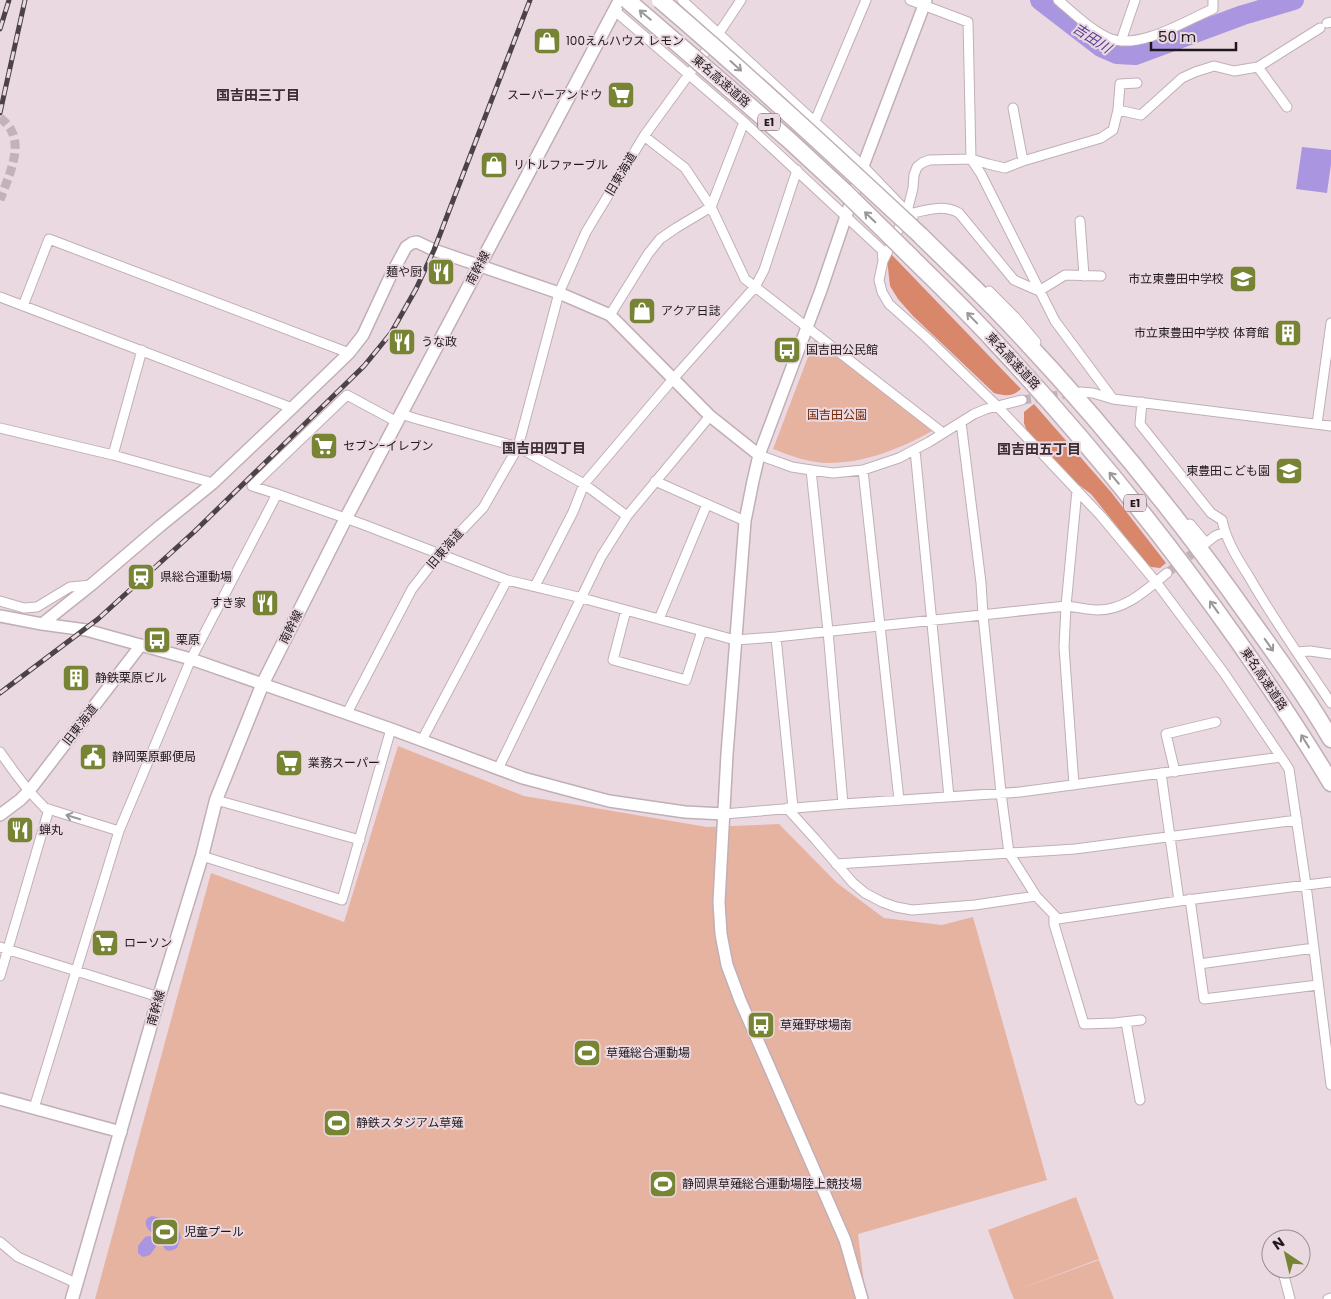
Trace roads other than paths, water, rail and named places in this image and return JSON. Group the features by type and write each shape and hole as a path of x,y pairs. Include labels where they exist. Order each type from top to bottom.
{"highway":[{"name":"東名高速道路","path":"660,0 802,126 920,236 1025,341 1127,458 1172,514 1270,646 1328,735"},
{"name":"東名高速道路","path":"620,3 789,140 844,191 994,340 1069,424 1158,533 1223,620 1331,782"}],"main road":[{"name":"南幹線","path":"72,1299 159,997 202,856 216,800 263,683 346,518 620,3"}],"street":[{"path":"682,0 863,166 908,213 1015,317 1206,543 1224,532"},
{"name":"旧東海道","path":"347,713 412,589 440,553 482,508 518,447 559,293 586,232 644,136 741,0"},
{"path":"815,121 866,0"},
{"path":"910,0 925,3 968,22 971,159 982,174 1054,321 1113,399"},
{"path":"1058,0 1098,32 1110,39 1128,42 1167,30 1213,9 1214,0"},
{"path":"1121,41 1135,0"},
{"path":"620,3 688,75 744,122 882,250 883,261 880,280 882,292 889,304 998,407 1101,516 1156,582 1282,757 1289,769 1297,820 1318,985 1328,1031 1331,1085"},
{"path":"862,1299 845,1240 740,1000 727,965 721,934 719,902 735,640 745,522 752,481 759,455 808,326 845,215 925,3"},
{"path":"1118,110 1141,114 1182,78 1214,66 1234,71 1258,67 1326,24"},
{"path":"1258,67 1287,107"},
{"path":"883,261 908,213 917,166 929,160 971,159 1005,168 1100,138 1113,130 1118,110 1120,84 1137,83"},
{"path":"1013,108 1023,161"},
{"path":"610,315 648,254 660,239 711,207 744,122"},
{"path":"644,136 685,168 711,207 745,279 808,326 943,433"},
{"path":"535,586 573,512 584,484 673,379 755,287 764,270 797,170"},
{"path":"908,213 934,208 952,209 959,213 1014,280 1039,290"},
{"path":"1080,221 1084,276"},
{"path":"23,306 49,239 349,353"},
{"path":"42,624 213,483 349,353 363,335 406,247 412,243 417,242 434,250 559,293 610,315 710,416 759,455 792,467 833,473 863,470 899,458 915,450 974,414 1022,400"},
{"path":"1039,290 1065,275 1101,276"},
{"path":"0,297 292,408"},
{"path":"1317,424 1331,323"},
{"path":"113,455 142,350"},
{"path":"1080,392 1093,393 1113,399 1331,426"},
{"path":"627,516 584,484 518,447 417,420 399,418 346,395 252,486 346,518 507,580 582,598 735,640 1066,606 1098,610 1119,607 1135,598 1167,573"},
{"path":"1142,402 1140,424 1211,513 1222,520 1224,532 1267,610 1331,703"},
{"path":"498,769 601,557 627,516 710,416"},
{"path":"961,422 982,583 983,615 1009,853 1036,896 1058,919 1190,899 1331,882"},
{"path":"0,428 113,455 213,483"},
{"path":"915,450 949,797"},
{"path":"811,470 828,631 843,804"},
{"path":"863,470 899,800"},
{"path":"656,481 745,522"},
{"path":"1074,785 1064,647 1077,490"},
{"path":"34,1108 119,831 191,659 277,494"},
{"path":"659,619 707,504"},
{"path":"422,740 507,580"},
{"path":"0,601 24,608 37,607 70,587 91,585"},
{"path":"626,610 613,660 686,680 702,630"},
{"path":"0,616 86,630 191,659 347,713 523,778 609,801 686,812 724,814 1001,793 1282,757"},
{"path":"776,637 790,808 853,883 865,894 882,902 912,910 965,906 1036,896"},
{"name":"旧東海道","path":"0,815 20,800 28,791 142,645"},
{"path":"1297,652 1331,654"},
{"path":"1175,772 1166,734 1216,722"},
{"path":"202,856 342,900 391,729"},
{"path":"0,752 28,791 49,810 119,831"},
{"path":"1161,774 1179,901"},
{"path":"216,800 360,840"},
{"path":"0,976 4,948 49,810"},
{"path":"836,864 1074,849 1297,820"},
{"path":"1190,899 1204,999 1318,985"},
{"path":"1054,915 1054,924 1084,1024 1141,1020"},
{"path":"4,948 159,997"},
{"path":"1199,964 1314,948"},
{"path":"1126,1022 1140,1100"},
{"path":"0,1099 121,1132"},
{"path":"0,1242 18,1257 76,1283"},
{"path":"1285,1279 1290,1299"}],"waterway":[{"name":"吉田川","path":"1040,0 1101,47 1117,54 1135,55 1243,15 1294,0"}],"tunnel":[{"path":"0,118 9,126 15,146 12,168 0,200"},
{"path":"1022,400 1074,393"},
{"path":"1167,573 1201,547"}],"railway":[{"path":"0,29 9,0"},
{"path":"0,113 25,0"},
{"path":"0,693 98,619 195,531 364,366 391,333 416,289 434,250 530,0"}],"place":[{"name":"100えんハウス レモン","path":"547,41"},
{"name":"スーパーアンドウ","path":"621,95"},
{"name":"リトルファーブル","path":"494,165"},
{"name":"麺や厨","path":"441,272"},
{"name":"市立東豊田中学校","path":"1243,279"},
{"name":"アクア日誌","path":"642,311"},
{"name":"市立東豊田中学校 体育館","path":"1288,333"},
{"name":"うな政","path":"402,342"},
{"name":"国吉田公民館","path":"787,350"},
{"name":"セブン-イレブン","path":"324,446"},
{"name":"東豊田こども園","path":"1289,471"},
{"name":"県総合運動場","path":"141,577"},
{"name":"すき家","path":"265,603"},
{"name":"栗原","path":"157,640"},
{"name":"静鉄栗原ビル","path":"76,678"},
{"name":"静岡栗原郵便局","path":"93,757"},
{"name":"業務スーパー","path":"289,763"},
{"name":"蝉丸","path":"20,830"},
{"name":"ローソン","path":"105,943"},
{"name":"草薙野球場南","path":"761,1025"},
{"name":"草薙総合運動場","path":"587,1053"},
{"name":"静鉄スタジアム草薙","path":"337,1123"},
{"name":"静岡県草薙総合運動場陸上競技場","path":"663,1184"},
{"name":"児童プール","path":"165,1232"}],"district":[{"name":"国吉田三丁目","path":"258,95"},
{"name":"国吉田四丁目","path":"544,448"},
{"name":"国吉田五丁目","path":"1039,449"}],"park label":[{"name":"国吉田公園","path":"837,415"}]}
